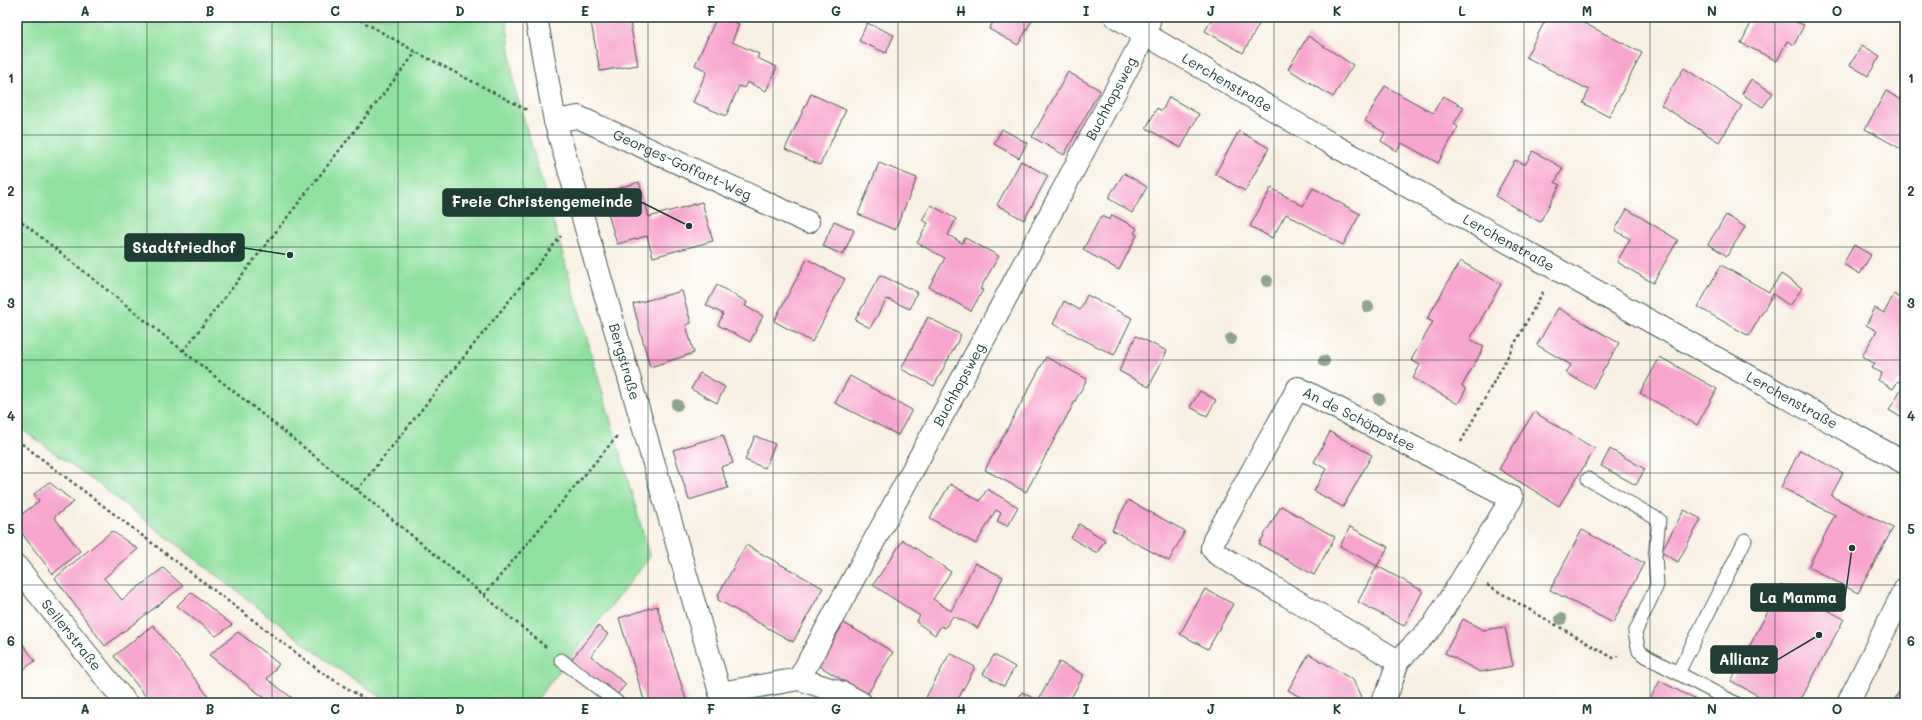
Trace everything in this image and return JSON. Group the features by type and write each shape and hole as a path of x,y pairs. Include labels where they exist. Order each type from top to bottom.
{"street":[{"name":"Bergstraße","path":"536,17 555,121 722,698"},
{"name":"Lerchenstraße","path":"1116,17 1148,25 1328,142 1905,463"},
{"name":"Buchhopsweg","path":"800,679 983,342 1148,25"},
{"name":"Georges-Goffart-Weg","path":"555,121 578,117 808,222"},
{"name":"An de Schöppstee","path":"1381,703 1389,689 1398,661 1433,626 1512,498 1298,388 1214,540 1212,548 1217,554 1398,661"},
{"name":"Seilerstraße","path":"17,567 126,703"},
{"path":"1848,703 1905,589"},
{"path":"722,698 800,679 845,694 861,703"}],"lane":[{"path":"1588,479 1659,520 1655,556 1657,585 1637,625 1635,642 1639,651 1649,658 1735,703"},
{"path":"1678,673 1745,540"},
{"path":"562,660 618,703"}],"path":[{"path":"355,17 416,52 526,110 555,121"},
{"path":"184,351 416,52"},
{"path":"17,218 357,490 562,660"},
{"path":"357,490 561,236"},
{"path":"1458,446 1556,269"},
{"path":"484,595 618,435"},
{"path":"17,440 322,672 371,703"},
{"path":"1497,590 1613,658"}],"green space":[{"path":"17,17 506,17 514,85 650,557 534,703 390,703 335,667 97,483 17,426"}],"building":[{"path":"590,17 629,17 638,65 600,71"},
{"path":"717,17 723,17 739,24 732,42 759,54 757,58 777,67 766,91 747,82 744,88 739,86 726,116 693,102 707,71 695,65"},
{"path":"996,17 1034,17 1018,45 989,29"},
{"path":"1213,17 1263,17 1243,53 1205,31"},
{"path":"1547,17 1572,17 1642,53 1609,117 1583,103 1589,90 1526,57"},
{"path":"1738,17 1799,17 1796,22 1804,25 1794,45 1787,41 1777,61 1741,43 1751,23"},
{"path":"867,23 894,35 886,53 859,41"},
{"path":"1308,36 1353,65 1333,97 1288,69"},
{"path":"1862,45 1880,56 1868,76 1850,65"},
{"path":"1684,68 1742,106 1719,142 1661,105"},
{"path":"1068,72 1100,90 1064,155 1032,137"},
{"path":"1751,79 1773,93 1763,107 1742,94"},
{"path":"1385,86 1433,113 1443,96 1464,107 1454,124 1458,127 1438,163 1402,143 1397,151 1381,141 1385,133 1365,121"},
{"path":"1886,91 1905,102 1905,151 1865,129"},
{"path":"811,94 846,110 820,165 785,149"},
{"path":"1169,97 1199,114 1181,148 1146,128 1157,108 1162,111"},
{"path":"1002,129 1027,143 1019,158 994,144"},
{"path":"1239,131 1269,148 1245,191 1215,174"},
{"path":"1533,151 1563,168 1555,182 1560,185 1540,222 1495,196 1515,160 1525,165"},
{"path":"1021,161 1048,176 1024,220 997,205"},
{"path":"879,163 917,178 895,230 858,214"},
{"path":"1124,173 1147,187 1132,213 1108,198"},
{"path":"639,182 649,217 702,202 713,241 653,257 647,236 617,244 602,193"},
{"path":"1271,188 1303,206 1313,188 1360,214 1343,245 1286,214 1272,238 1250,226"},
{"path":"931,205 956,219 948,235 962,243 965,238 999,256 980,289 983,290 971,311 929,287 945,258 917,243 928,223 922,220"},
{"path":"1627,209 1678,240 1653,283 1617,262 1630,239 1615,230"},
{"path":"1112,215 1137,228 1134,233 1137,235 1119,270 1083,250 1101,216 1110,220"},
{"path":"1726,215 1745,227 1727,256 1708,244"},
{"path":"834,221 854,230 843,255 823,246"},
{"path":"1854,245 1871,255 1860,274 1843,264"},
{"path":"807,259 845,279 812,342 774,321"},
{"path":"1460,261 1501,284 1470,339 1484,347 1462,386 1466,389 1458,404 1413,378 1420,365 1411,360 1433,322 1427,319"},
{"path":"1721,265 1769,292 1781,274 1802,288 1790,306 1773,294 1749,336 1698,307"},
{"path":"880,275 917,292 910,309 887,299 870,328 855,320"},
{"path":"717,285 747,302 745,306 763,316 750,342 718,325 723,314 706,305"},
{"path":"682,291 691,323 686,325 694,353 650,367 633,304"},
{"path":"1894,294 1905,301 1905,420 1889,410 1904,384 1898,381 1893,389 1878,380 1882,373 1872,368 1875,364 1862,356 1877,331 1866,325 1875,308 1884,313"},
{"path":"1087,295 1132,318 1114,355 1053,324 1064,301 1080,310"},
{"path":"1558,308 1619,343 1593,388 1566,373 1571,365 1537,345"},
{"path":"928,317 961,335 934,386 901,369"},
{"path":"1136,336 1167,351 1149,387 1119,371"},
{"path":"1046,357 1087,379 1026,492 985,470"},
{"path":"1660,357 1717,389 1697,425 1640,393"},
{"path":"700,373 725,387 717,403 691,389"},
{"path":"850,376 912,410 898,435 835,403"},
{"path":"1200,391 1216,400 1207,416 1190,407"},
{"path":"1534,412 1595,449 1559,506 1499,469"},
{"path":"1330,432 1372,455 1343,507 1314,491 1326,469 1314,462"},
{"path":"723,435 733,463 721,467 728,488 689,500 673,450"},
{"path":"755,436 775,444 765,468 745,460"},
{"path":"1610,449 1645,469 1636,485 1601,466"},
{"path":"1800,450 1843,473 1831,496 1893,528 1858,593 1808,567 1835,515 1781,487"},
{"path":"49,482 74,502 54,517 80,551 53,574 17,527 17,518 39,501 34,494"},
{"path":"950,484 980,501 987,489 1018,507 1007,526 997,521 1001,513 996,510 976,544 930,518"},
{"path":"1128,500 1185,531 1169,561 1112,530"},
{"path":"1281,506 1335,537 1314,575 1259,544"},
{"path":"1684,510 1701,519 1678,562 1661,552"},
{"path":"1079,524 1105,540 1097,553 1071,538"},
{"path":"1350,527 1388,547 1377,566 1340,546"},
{"path":"1582,530 1644,563 1613,623 1550,590"},
{"path":"112,531 138,549 104,578 122,600 163,568 183,586 105,646 55,578"},
{"path":"903,540 951,572 933,599 951,611 975,563 1003,577 978,628 953,616 945,628 941,626 935,635 916,622 920,616 873,585"},
{"path":"746,545 823,588 793,642 718,600 718,595"},
{"path":"1377,566 1423,591 1404,626 1358,602"},
{"path":"1782,585 1844,619 1799,703 1772,703 1731,681"},
{"path":"1205,589 1233,604 1208,649 1180,634"},
{"path":"191,592 232,625 216,636 177,606"},
{"path":"657,606 687,703 645,703 619,618"},
{"path":"1463,619 1483,630 1505,627 1513,666 1480,672 1445,653"},
{"path":"844,623 893,652 867,695 818,665"},
{"path":"153,625 212,701 209,703 151,703 114,656"},
{"path":"598,626 608,634 591,656 626,684 616,696 571,660"},
{"path":"238,632 279,664 267,679 299,703 271,703 209,655"},
{"path":"17,636 35,661 17,674"},
{"path":"950,653 975,667 956,703 923,703"},
{"path":"1309,654 1353,680 1361,697 1357,703 1308,703 1309,702 1288,690"},
{"path":"994,655 1015,667 1004,686 983,674"},
{"path":"1059,662 1084,675 1068,703 1016,703 1022,692 1038,701"},
{"path":"1660,681 1698,701 1697,703 1648,702"},
{"path":"1899,691 1905,695 1905,703 1893,703"}],"place":[{"name":"Freie Christengemeinde","path":"689,226"},
{"name":"Stadtfriedhof","path":"290,255"},
{"name":"La Mamma","path":"1852,548"},
{"name":"Allianz","path":"1819,635"}]}
